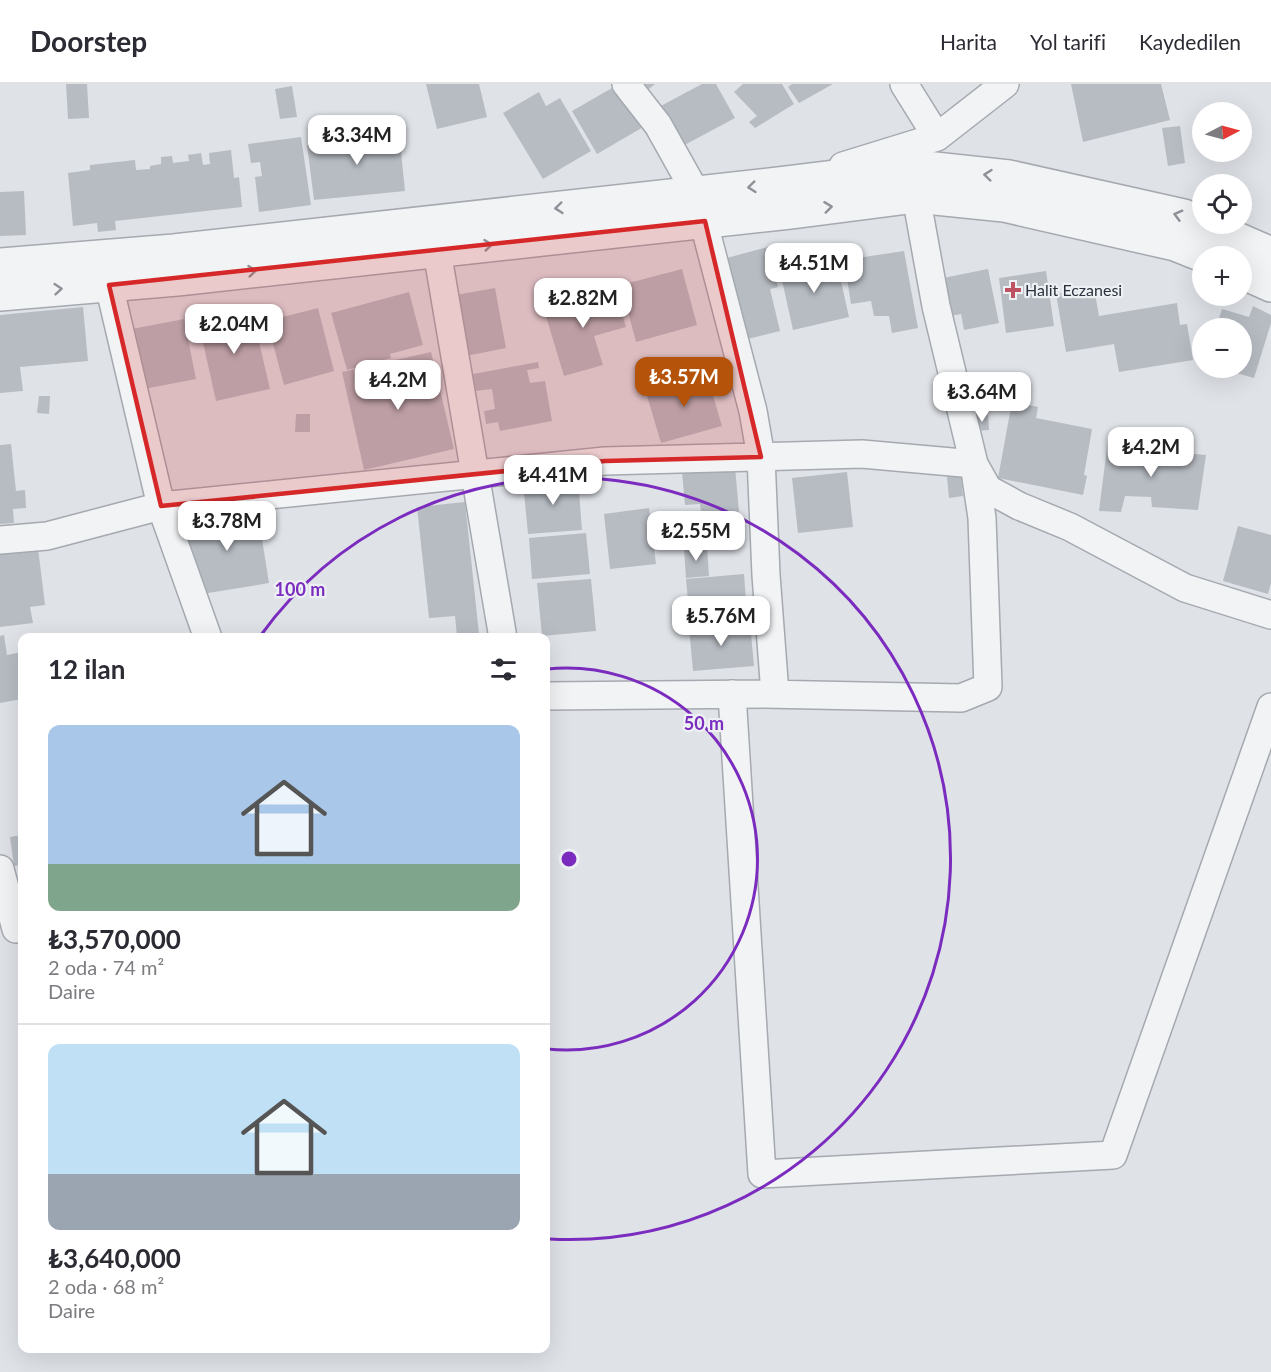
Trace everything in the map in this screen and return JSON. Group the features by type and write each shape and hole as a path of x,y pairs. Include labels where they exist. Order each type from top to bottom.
{"street":[{"path":"626,84 658,125 700,207 753,411 761,457 766,575 775,694"},
{"path":"904,84 937,137"},
{"path":"0,294 109,285 437,250 700,207 937,137 1005,84"},
{"path":"787,183 916,167 1009,177 1184,216 1271,254"},
{"path":"550,696 775,694 961,698 988,687 982,518 974,464 936,306 916,196"},
{"path":"0,265 700,207 916,196 1004,205 1175,244 1192,251"},
{"path":"437,250 502,633"},
{"path":"1252,276 1271,285"},
{"path":"109,285 162,506 206,633"},
{"path":"0,540 47,536 162,506 604,461 862,454 974,464"},
{"path":"974,464 988,489 1019,506 1070,527 1185,588 1271,615"},
{"path":"732,694 762,1174 1113,1155 1271,707"},
{"path":"0,869 16,929"}],"highlighted area":[{"path":"705,221 761,457 605,461 161,506 109,285"}],"building":[{"path":"66,84 87,84 89,118 68,119"},
{"path":"426,84 479,84 487,117 437,129"},
{"path":"619,84 645,126 597,154 572,111"},
{"path":"638,84 655,84 644,93"},
{"path":"702,84 716,84 735,118 679,148 657,108"},
{"path":"743,84 782,84 794,104 755,128 749,122 757,116 734,92"},
{"path":"792,84 833,84 799,103 788,87"},
{"path":"1071,84 1161,84 1170,120 1083,142"},
{"path":"292,86 297,117 280,119 275,89"},
{"path":"539,92 546,106 560,98 591,151 543,179 503,113"},
{"path":"1180,126 1185,163 1168,166 1162,128"},
{"path":"399,132 405,191 314,200 307,145 338,141 338,138"},
{"path":"301,137 311,205 259,212 255,177 262,176 260,162 251,163 248,144"},
{"path":"231,150 234,178 239,177 242,207 115,221 116,230 98,232 97,223 73,226 68,173 90,170 90,165 135,160 136,170 150,169 150,166 161,164 161,157 172,156 173,163 189,161 188,155 201,153 203,165 210,164 209,153"},
{"path":"24,191 26,235 0,236 0,192"},
{"path":"768,247 778,287 770,289 780,331 739,341 719,260"},
{"path":"904,251 918,328 892,333 889,316 874,316 871,301 851,304 844,260"},
{"path":"836,259 849,317 793,330 780,271"},
{"path":"682,269 697,325 636,342 621,285"},
{"path":"988,269 999,323 964,330 961,314 945,317 938,279"},
{"path":"1046,271 1054,326 1006,333 999,278"},
{"path":"495,288 506,348 461,357 450,296"},
{"path":"1094,288 1099,316 1177,303 1180,325 1187,324 1192,360 1119,372 1114,344 1066,352 1056,294"},
{"path":"615,289 626,327 594,336 603,365 564,376 544,310"},
{"path":"409,292 423,345 390,354 391,358 347,370 331,313"},
{"path":"1253,306 1271,315 1271,323 1254,378 1252,377 1252,318 1219,318 1222,309 1249,317"},
{"path":"83,307 88,361 20,367 23,391 0,393 0,315"},
{"path":"251,308 270,389 216,401 198,320"},
{"path":"318,308 334,371 284,385 267,321"},
{"path":"184,319 196,379 144,389 132,329"},
{"path":"431,352 454,449 364,470 342,372"},
{"path":"538,362 539,368 527,370 530,383 545,381 552,421 500,431 498,422 486,424 484,411 495,409 492,389 476,391 473,374"},
{"path":"706,372 722,426 661,443 645,389"},
{"path":"39,396 50,396 49,414 37,413"},
{"path":"1012,402 1038,407 1036,418 1092,429 1083,495 998,478"},
{"path":"296,414 310,414 310,432 295,432"},
{"path":"988,415 989,430 976,431 974,416"},
{"path":"1108,440 1117,443 1160,446 1160,458 1182,461 1184,453 1206,455 1198,510 1152,507 1151,497 1125,496 1121,512 1099,511"},
{"path":"11,444 16,491 25,490 26,508 13,509 14,523 0,524 0,445"},
{"path":"735,467 740,523 703,526 700,504 685,505 682,472"},
{"path":"847,472 853,527 798,533 792,478"},
{"path":"961,476 963,496 949,498 947,477"},
{"path":"578,478 582,530 528,534 523,482"},
{"path":"465,502 479,633 457,633 455,616 429,618 417,507"},
{"path":"257,508 269,583 196,595 184,520"},
{"path":"649,508 656,564 610,569 604,514"},
{"path":"1238,526 1271,535 1271,583 1268,594 1223,581"},
{"path":"586,533 590,574 532,579 529,538"},
{"path":"37,540 45,605 30,607 33,623 0,627 0,545"},
{"path":"707,547 709,576 686,578 684,549"},
{"path":"744,574 747,616 690,621 686,579"},
{"path":"591,579 596,631 550,635 550,633 542,633 537,583"},
{"path":"750,623 754,666 693,671 689,628"},
{"path":"4,635 7,655 18,653 18,700 0,703 0,636"},
{"path":"18,836 18,866 14,866 10,837"}],"place":[{"name":"Halit Eczanesi","path":"1013,290"}]}
